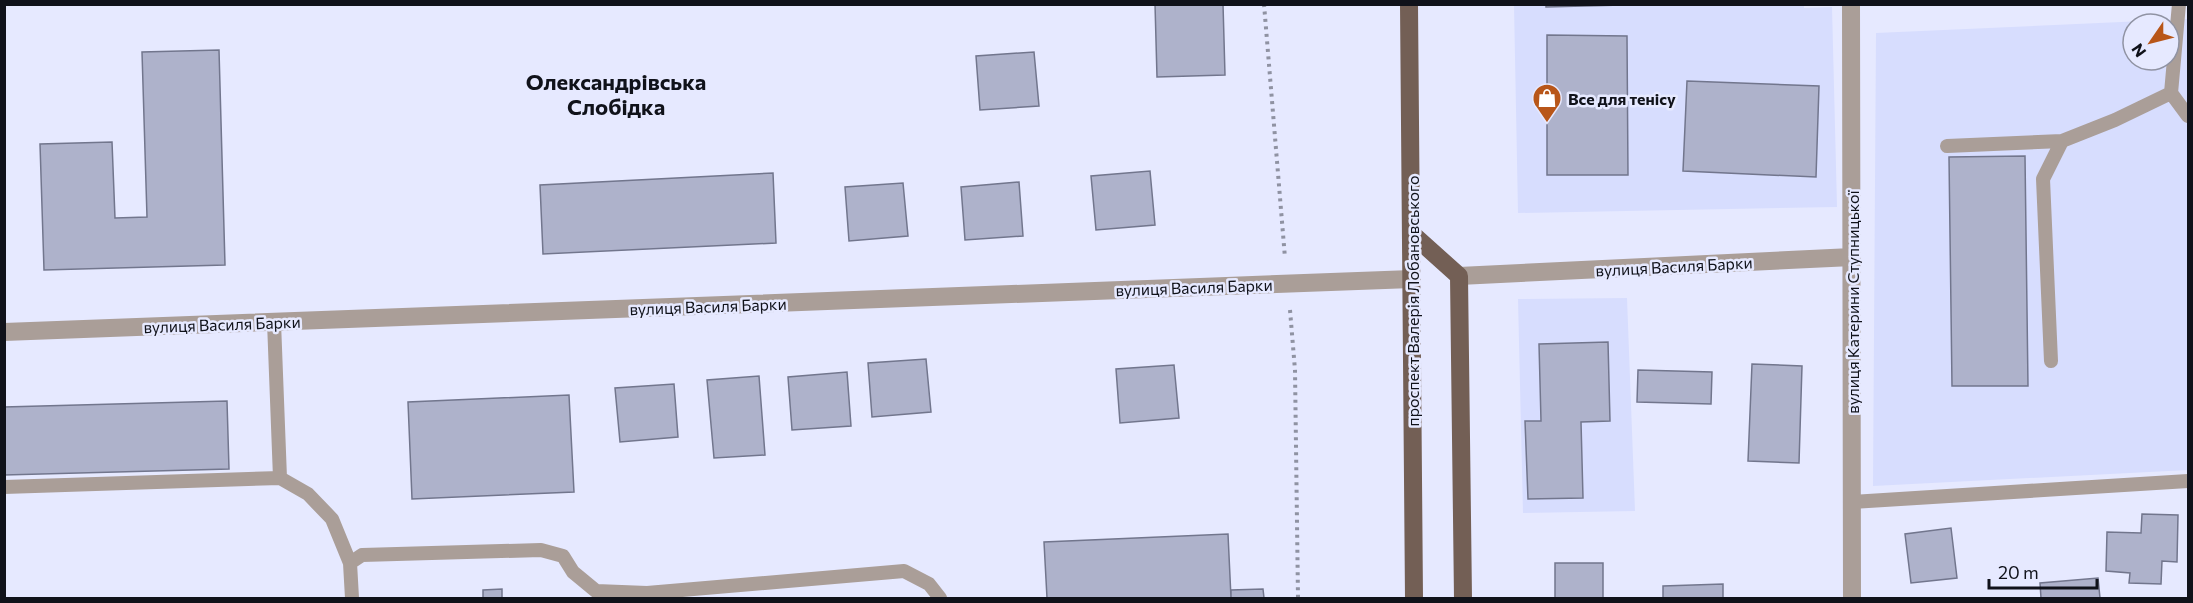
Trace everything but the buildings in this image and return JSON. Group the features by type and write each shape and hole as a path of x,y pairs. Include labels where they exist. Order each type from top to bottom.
{"main road":[{"name":"проспект Валерія Лобановського","path":"1409,4 1414,598"},
{"path":"1411,232 1459,276 1463,598"}],"street":[{"name":"вулиця Катерини Ступницької","path":"1851,4 1852,598"},
{"name":"вулиця Василя Барки","path":"1459,276 1852,257"},
{"name":"вулиця Василя Барки","path":"4,332 1412,279"}],"lane":[{"path":"2179,4 2171,93 2188,116"},
{"path":"1947,146 2062,141 2115,120 2171,93"},
{"path":"2051,361 2043,179 2062,141"},
{"path":"274,322 280,478"},
{"path":"4,487 280,478 308,494 332,519 350,563 352,598"},
{"path":"1852,502 2188,481"},
{"path":"350,563 362,555 541,550 563,556 573,572 596,595 647,593 904,570 929,584 940,598"}],"shaded area":[{"path":"1804,4 1804,8 1832,7 1837,207 1518,213 1514,5"},
{"path":"2181,19 2188,19 2188,470 1873,486 1876,33 2121,22 2121,72 2181,72"},
{"path":"1627,298 1635,511 1523,513 1518,299"}],"place":[{"name":"Все для тенісу","path":"1547,124"}],"district":[{"name":"Олександрівська Слобідка","path":"616,94"}]}
